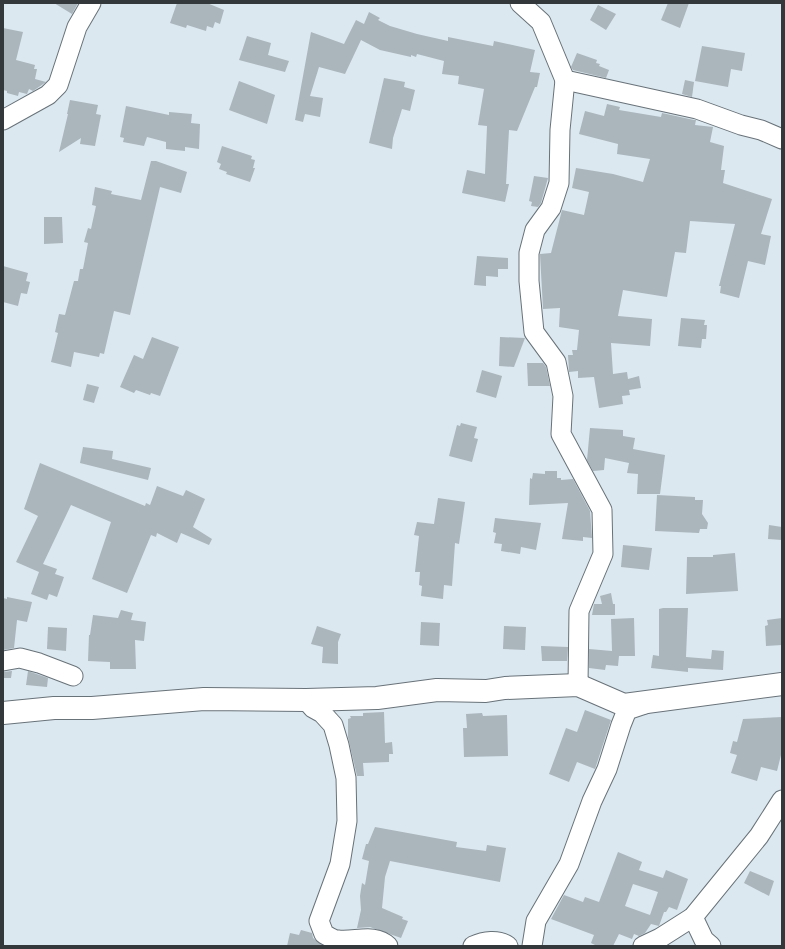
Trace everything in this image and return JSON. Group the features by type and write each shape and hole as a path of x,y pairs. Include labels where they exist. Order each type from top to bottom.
{"main road":[{"path":"3,713 54,708 92,708 204,698 306,700 377,698 437,690 486,691 505,688 578,685 624,705 782,684"}],"street":[{"path":"3,120 48,95 58,85 77,28 92,3"},
{"path":"520,3 541,22 565,80 560,130 559,183 551,208 534,230 529,254 529,281 534,332 556,362 563,396 562,434 602,510 603,554 579,611 578,685"},
{"path":"565,80 697,109 741,125 761,130 782,139"},
{"path":"3,662 20,658 39,662 74,676"},
{"path":"306,700 313,708 322,713 333,725 346,778 347,821 340,864 319,921 321,928 324,934 336,940 369,938 382,940 388,946"},
{"path":"532,946 536,921 569,864 592,801 607,769 621,725 628,710 654,701"},
{"path":"643,946 660,938 693,917 759,836 782,800"},
{"path":"693,917 704,940 711,946"},
{"path":"472,946 480,943 493,942 503,942 508,946"}],"building":[{"path":"54,3 78,3 72,14"},
{"path":"177,3 207,3 224,10 220,24 215,22 213,28 207,26 206,31 187,25 186,28 170,23"},
{"path":"668,3 689,3 680,28 661,20"},
{"path":"598,5 616,14 606,30 590,20"},
{"path":"369,12 380,18 378,20 390,26 417,34 448,41 448,37 493,46 494,41 535,50 530,72 540,73 537,87 535,87 517,131 509,130 506,184 509,184 505,202 462,193 467,170 485,174 487,126 478,125 484,89 458,84 459,76 442,74 444,61 417,54 416,57 411,55 411,57 380,50 361,40 345,74 319,67 310,96 323,98 320,117 305,114 303,122 295,120 311,32 344,44 356,20 364,24"},
{"path":"3,28 23,32 16,60 35,65 34,69 37,69 35,79 46,82 33,91 29,89 27,94 19,92 18,96 7,93 7,91 3,90"},
{"path":"247,36 271,43 268,55 289,61 285,72 239,60"},
{"path":"702,46 745,53 742,71 731,69 728,87 695,81"},
{"path":"577,53 597,60 596,63 600,64 599,66 609,70 606,78 573,70 571,67"},
{"path":"384,78 405,82 404,87 415,90 410,111 402,109 393,138 392,149 369,143"},
{"path":"685,80 694,82 692,97 682,94"},
{"path":"239,81 275,95 267,124 229,110"},
{"path":"70,100 98,105 96,114 101,115 95,146 80,144 81,138 59,152 68,114"},
{"path":"607,104 620,107 619,110 661,117 662,113 696,120 695,125 713,127 710,142 724,146 721,170 725,170 723,183 772,199 761,234 771,236 765,265 748,261 739,298 720,293 721,286 719,286 735,224 690,221 686,253 675,252 667,297 623,290 618,316 652,319 650,346 611,343 613,374 627,372 628,379 639,376 641,388 629,390 630,395 622,396 623,404 599,408 594,377 578,378 578,371 569,372 568,355 573,355 572,350 577,350 579,330 559,327 560,308 543,309 540,254 551,253 562,210 584,215 589,192 572,188 576,168 613,174 643,182 650,159 617,154 618,144 579,134 585,111 604,116"},
{"path":"126,106 169,115 169,112 192,114 191,123 200,124 199,149 185,147 185,151 166,149 166,142 147,137 144,146 123,142 124,138 120,137"},
{"path":"222,146 252,156 251,159 255,160 253,168 255,168 250,182 226,174 227,172 219,169 221,164 217,162"},
{"path":"151,161 156,161 187,172 181,193 160,187 130,315 114,311 104,354 100,353 99,357 74,352 71,367 51,362 58,333 55,332 59,314 65,315 74,281 78,281 80,269 83,269 88,243 84,242 88,228 91,229 96,206 92,205 95,187 112,191 111,194 141,200"},
{"path":"534,176 548,178 541,203 538,207 531,206 532,202 529,201"},
{"path":"44,217 62,217 63,243 44,244"},
{"path":"477,256 508,258 508,269 498,269 498,277 486,276 486,286 474,285"},
{"path":"3,266 28,273 26,281 30,282 27,294 21,293 18,306 3,302"},
{"path":"681,318 705,320 704,325 707,325 706,339 702,339 701,348 678,346"},
{"path":"152,337 179,347 160,396 151,393 150,395 136,390 134,393 120,387 134,355 143,359"},
{"path":"500,337 525,338 514,367 499,366"},
{"path":"527,363 543,363 546,367 550,386 528,386"},
{"path":"482,370 502,376 496,398 476,392"},
{"path":"87,384 99,387 94,403 83,400"},
{"path":"461,423 477,427 474,438 478,439 472,462 449,456 457,425 460,426"},
{"path":"590,428 623,430 623,436 635,438 633,449 665,455 660,494 637,494 638,474 627,473 629,463 605,458 604,470 593,471 587,460"},
{"path":"83,447 113,451 112,459 151,468 148,480 80,463"},
{"path":"40,463 145,506 146,503 150,505 157,486 183,496 186,490 205,499 193,527 212,539 209,545 181,533 177,543 157,533 156,537 151,535 127,593 92,579 111,522 71,505 43,564 57,569 55,574 64,577 57,597 49,594 47,600 31,594 39,572 16,562 38,516 24,509"},
{"path":"545,471 557,471 557,478 561,478 561,480 573,479 590,511 592,538 583,537 583,541 562,539 568,503 529,505 530,478 532,479 533,473 545,474"},
{"path":"657,495 695,497 695,500 703,500 702,514 708,523 707,529 700,529 699,533 655,531"},
{"path":"438,498 465,502 459,544 455,543 452,586 444,585 443,599 421,596 422,586 419,585 420,572 415,572 419,536 414,535 417,522 434,524"},
{"path":"495,518 541,523 536,550 521,547 520,554 501,551 502,544 494,543 496,533 493,532"},
{"path":"769,525 782,527 782,540 768,539"},
{"path":"623,545 652,548 649,570 621,567"},
{"path":"735,553 738,591 686,594 687,557 713,557 713,555"},
{"path":"611,593 613,604 615,604 615,615 592,615 594,604 602,604 600,596"},
{"path":"7,597 32,602 27,622 17,620 14,648 3,650 3,598 7,599"},
{"path":"688,608 686,657 711,659 712,650 724,651 723,670 688,668 688,672 651,668 653,655 659,656 659,609"},
{"path":"121,610 133,613 131,620 146,622 144,641 135,640 136,669 110,669 110,662 88,661 89,635 93,615 118,618"},
{"path":"634,618 635,656 619,656 618,666 606,665 605,670 589,668 589,649 612,651 611,619"},
{"path":"782,618 782,645 766,646 765,626 768,625 767,620"},
{"path":"421,622 440,623 439,646 420,645"},
{"path":"317,626 341,634 338,642 338,664 322,663 323,647 311,644"},
{"path":"504,626 526,627 525,650 503,649"},
{"path":"48,627 67,628 66,651 47,649"},
{"path":"541,646 568,647 567,661 542,661"},
{"path":"12,671 11,678 3,678 3,672"},
{"path":"28,671 48,678 47,687 26,685"},
{"path":"585,710 611,720 595,769 577,762 569,782 549,774 566,728 577,732"},
{"path":"384,712 385,743 392,742 393,754 389,754 389,762 363,763 364,776 357,776 348,737 348,719 351,718 350,716 363,716 363,713"},
{"path":"482,713 483,716 507,715 508,756 464,757 463,728 467,728 466,714"},
{"path":"782,717 782,751 777,771 761,767 757,781 731,773 737,755 730,753 733,741 737,742 743,719"},
{"path":"375,827 457,842 456,847 486,851 487,845 506,848 500,882 390,861 385,877 382,908 403,917 402,919 408,921 401,938 370,927 357,928 361,910 360,896 362,883 365,885 369,861 362,859 366,844 368,844"},
{"path":"618,852 642,862 639,870 663,878 666,870 688,879 677,910 669,907 666,912 664,912 659,926 651,924 645,933 639,936 634,934 632,939 619,934 613,946 597,946 591,943 594,935 551,919 564,895 583,902 585,897 599,902","holes":["633,884 658,892 650,915 625,906"]},
{"path":"750,871 774,881 769,896 744,883"},
{"path":"301,930 312,933 313,938 323,946 287,946 290,933 299,935"}]}
